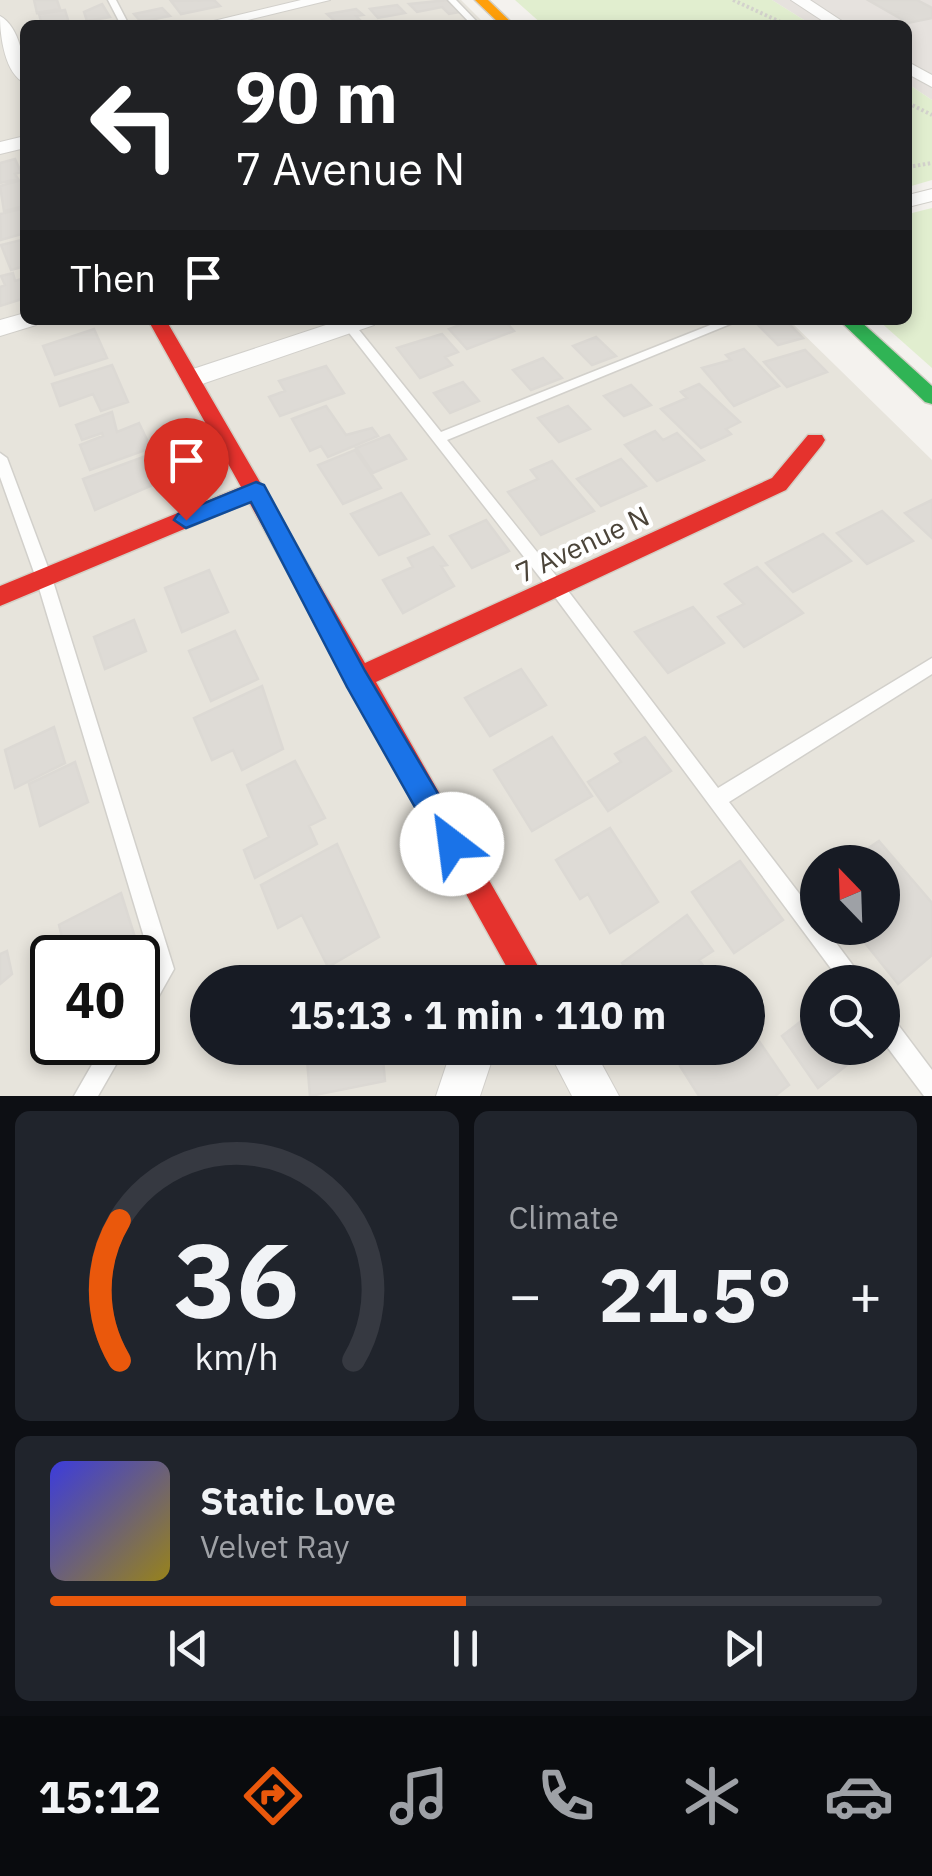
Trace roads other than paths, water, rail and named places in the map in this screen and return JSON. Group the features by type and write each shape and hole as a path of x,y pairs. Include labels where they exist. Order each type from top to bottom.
{"street":[{"path":"228,20 322,0"},
{"path":"481,0 503,20"},
{"path":"799,0 832,20"},
{"path":"0,21 3,40 20,65"},
{"path":"160,325 256,490 503,963"},
{"path":"193,378 345,325"},
{"path":"854,325 932,396"},
{"name":"7 Avenue N","path":"356,679 779,484 816,440"},
{"path":"0,596 256,490"},
{"path":"458,1096 468,1065"},
{"path":"580,1065 598,1096"}],"lane":[{"path":"452,0 471,20"},
{"path":"356,325 840,965"},
{"path":"438,438 721,325"},
{"path":"0,458 44,578 154,935"},
{"path":"716,800 932,666"},
{"path":"900,1046 932,1088"},
{"path":"86,1096 104,1065"}]}
